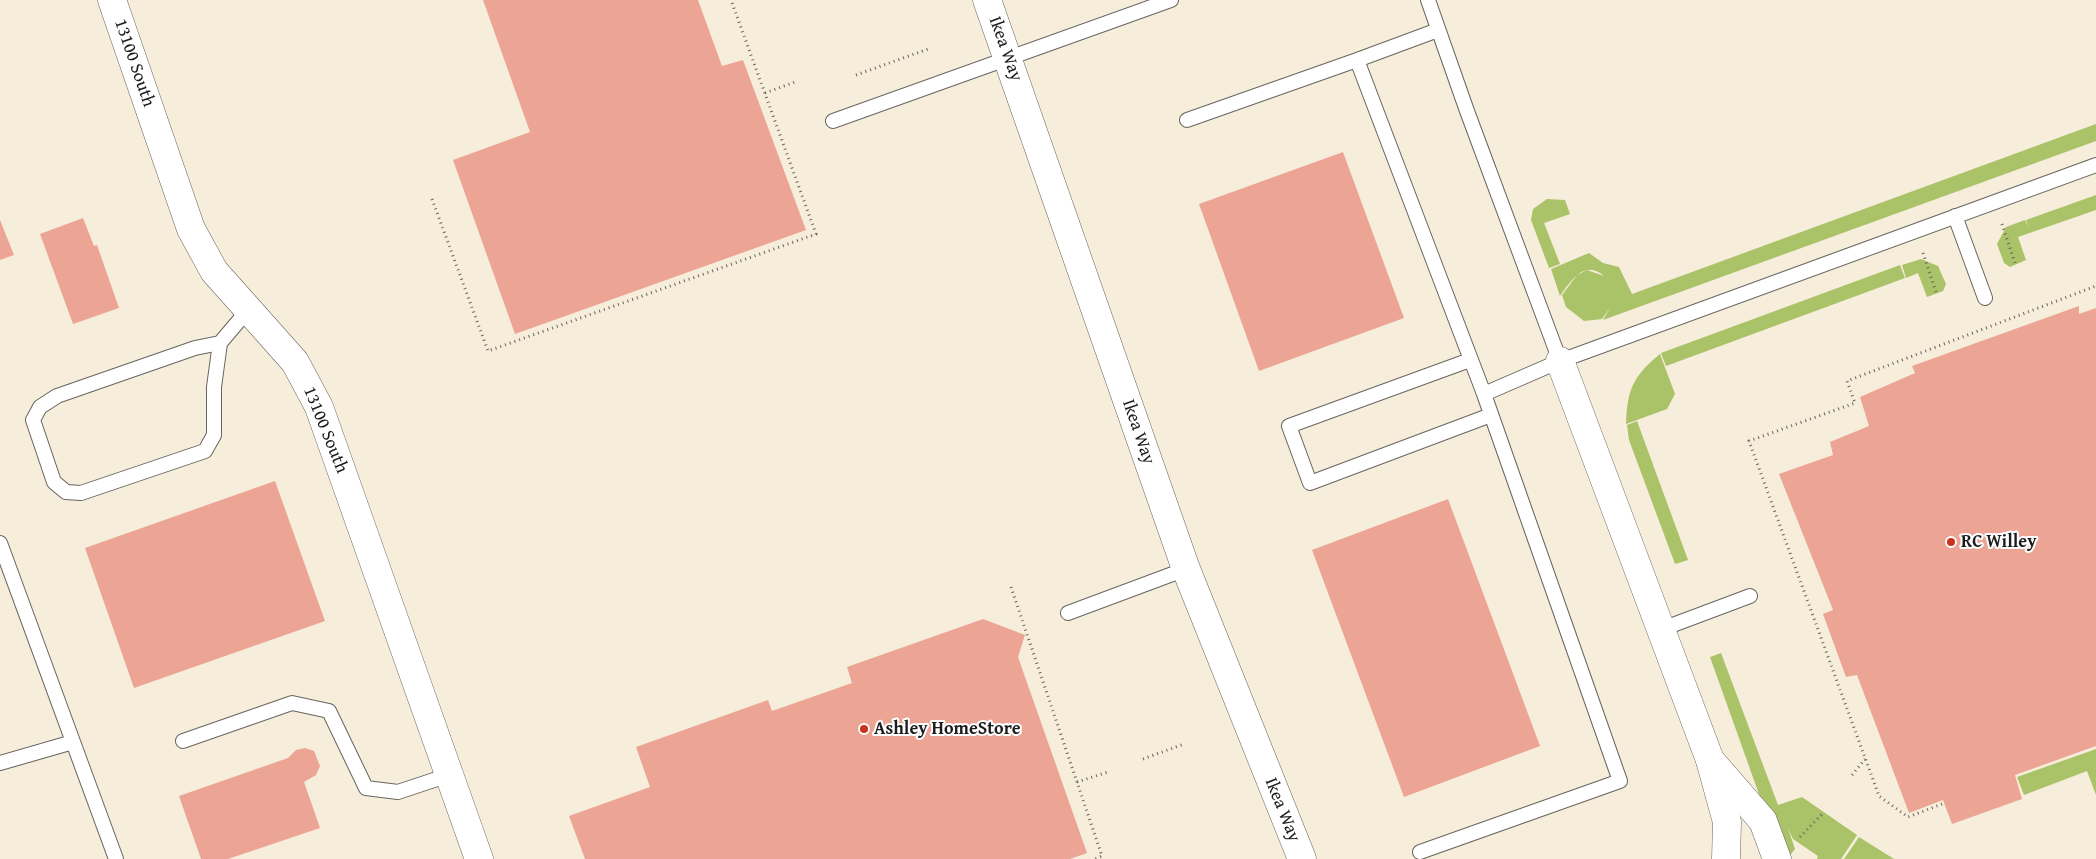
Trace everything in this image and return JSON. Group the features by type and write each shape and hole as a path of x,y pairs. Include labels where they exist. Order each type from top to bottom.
{"street":[{"name":"13100 South","path":"112,0 191,229 214,271 295,362 319,407 449,775 474,857"},
{"name":"Ikea Way","path":"987,0 1186,569 1302,859"},
{"path":"1560,361 1710,760 1727,822 1726,859"},
{"path":"1710,760 1786,850"}],"lane":[{"path":"833,121 1172,0"},
{"path":"1428,0 1560,361"},
{"path":"1187,120 1438,30"},
{"path":"1357,60 1484,394 1620,780 1420,852"},
{"path":"1484,394 1560,361 2096,165"},
{"path":"1956,216 1985,298"},
{"path":"220,343 195,348 57,396 40,408 33,420 54,482 66,492 81,493 205,451 214,435 214,387 220,343 248,310"},
{"path":"1470,360 1289,426 1310,483 1491,415"},
{"path":"0,542 116,859"},
{"path":"1068,613 1186,569"},
{"path":"1662,629 1750,596"},
{"path":"183,741 292,703 329,711 366,788 398,792 449,775"},
{"path":"0,763 73,742"}],"path":[{"path":"432,199 488,351 816,234 731,0"},
{"path":"856,75 931,48"},
{"path":"764,93 795,82"},
{"path":"2001,224 2016,266"},
{"path":"1922,252 1937,295"},
{"path":"1942,804 1908,817 1879,796 1750,441 1855,403 1847,381 2096,286"},
{"path":"1011,587 1102,856 1095,859"},
{"path":"1143,759 1184,744"},
{"path":"1852,775 1865,759"},
{"path":"1077,782 1108,772"},
{"path":"1786,850 1824,812"}],"green space":[{"path":"2096,124 2096,141 1603,320 1610,308 1602,319 1584,321 1566,307 1562,295 1576,276 1560,296 1551,269 1589,253 1603,263 1619,267 1632,294","holes":["1588,270 1597,271 1604,276"]},
{"path":"2096,195 2096,210 2018,237 2026,260 2010,267 2004,263 1997,244 2006,227 2025,220 2029,228 2026,220"},
{"path":"1547,199 1565,200 1570,214 1544,223 1560,264 1549,268 1531,220 1533,209"},
{"path":"1921,259 1938,266 1946,284 1943,291 1927,297 1918,273 1906,278 1902,265"},
{"path":"1900,265 1905,278 1666,366 1661,353"},
{"path":"1660,354 1675,394 1667,409 1626,424 1628,402 1633,384 1643,369"},
{"path":"1637,421 1688,560 1675,564 1629,440 1627,425"},
{"path":"1721,653 1778,805 1802,797 1857,835 1841,859 1817,859 1818,856 1793,839 1788,828 1795,849 1788,858 1770,825 1710,657"},
{"path":"2096,749 2096,795 2087,771 2024,795 2017,777"},
{"path":"1859,837 1894,859 1844,859"}],"building":[{"path":"483,0 698,0 722,66 743,60 806,230 515,334 453,160 530,132"},
{"path":"1343,152 1404,318 1259,371 1199,204"},
{"path":"83,218 94,246 97,245 119,308 73,324 40,234"},
{"path":"0,220 14,255 0,260"},
{"name":"RC Willey","path":"2079,306 2079,314 2096,308 2096,746 2015,775 2022,799 1952,824 1943,800 1909,813 1857,675 1846,677 1823,614 1833,610 1779,474 1833,455 1830,442 1869,426 1860,397 1915,373 1912,366"},
{"path":"275,481 325,621 134,688 85,548"},
{"path":"1448,499 1540,746 1404,797 1312,550"},
{"name":"Ashley HomeStore","path":"983,619 1025,635 1018,657 1087,853 1070,859 585,859 569,816 650,787 636,747 768,700 772,711 852,683 847,667"},
{"path":"305,748 314,751 320,766 316,775 304,782 320,828 228,859 201,859 179,796 288,758 296,750"}],"place":[{"name":"RC Willey","path":"1951,542"},
{"name":"Ashley HomeStore","path":"864,729"}]}
